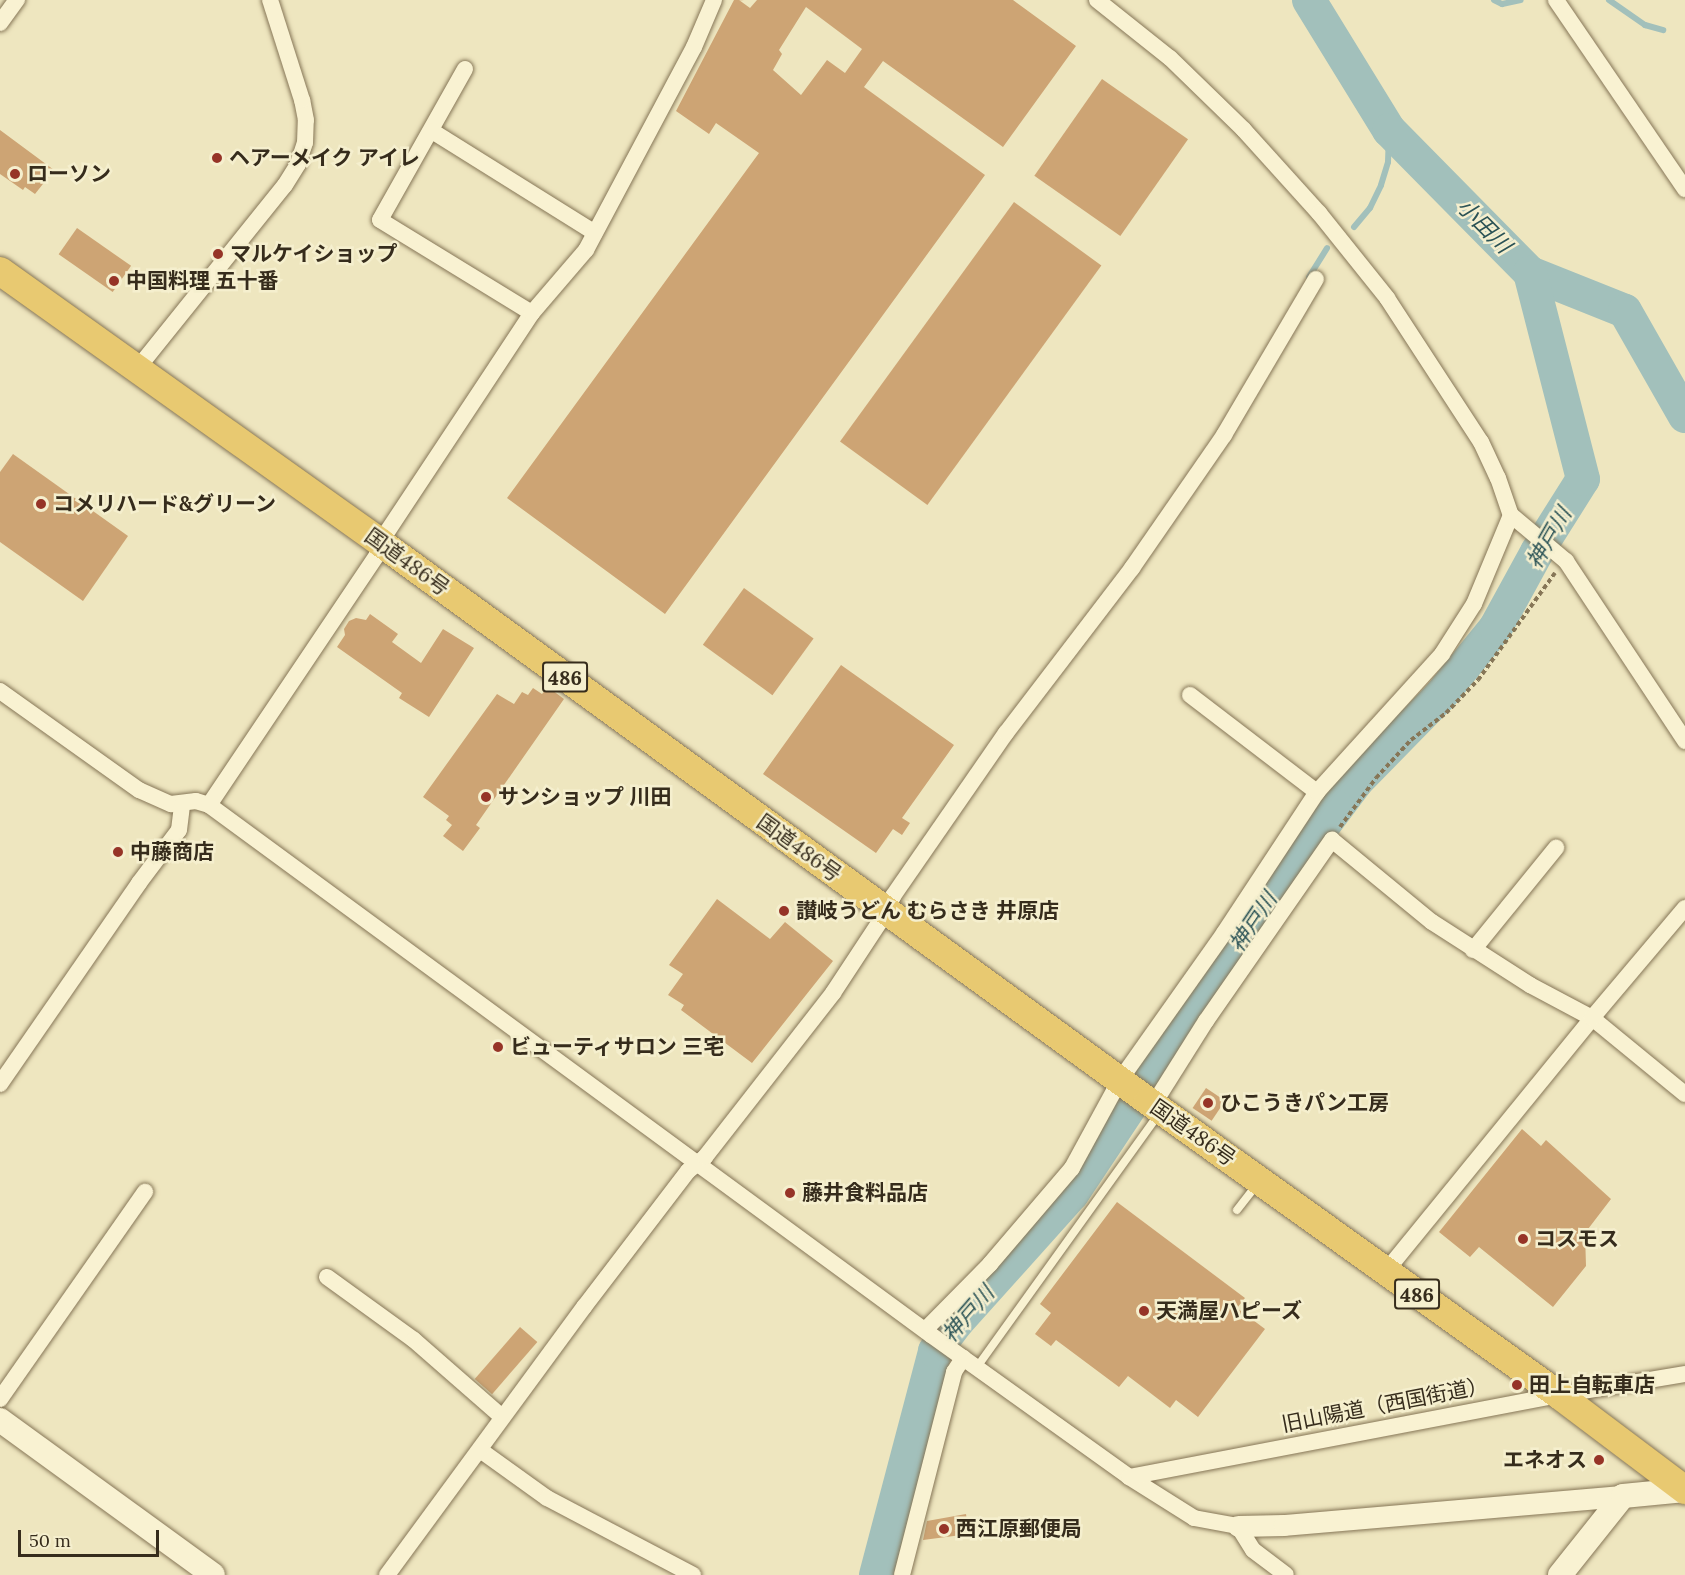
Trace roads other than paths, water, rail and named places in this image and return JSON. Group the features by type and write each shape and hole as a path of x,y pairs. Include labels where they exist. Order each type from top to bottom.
{"highway":[{"name":"国道486号","path":"0,271 381,543 886,912 1559,1395 1685,1490"}],"main road":[{"path":"0,1420 213,1575"},
{"path":"1560,1575 1623,1496 1685,1490"}],"street":[{"path":"0,23 17,0"},
{"path":"137,369 285,185 298,164 305,143 306,120 302,100 270,0"},
{"path":"209,805 377,555 381,543 532,313 586,250 694,47 714,0"},
{"path":"1097,0 1170,58 1208,94 1319,213 1387,298 1433,365 1481,442 1516,520 1563,559 1685,741"},
{"path":"1556,0 1685,189"},
{"path":"465,69 380,220 532,313"},
{"path":"432,131 595,233"},
{"path":"387,1575 584,1307 833,993 886,912 893,896 1006,733 1132,568 1224,435 1316,279"},
{"path":"1142,1096 1224,933 1317,792 1442,654 1474,604 1516,520"},
{"path":"0,691 139,790 161,802 182,804 196,801 209,805 928,1333 1129,1477 1194,1518 1238,1526 1284,1525 1623,1496"},
{"path":"1190,695 1317,792"},
{"path":"0,1084 139,883 179,830 182,804"},
{"path":"928,1333 1072,1168 1142,1096 1206,1021 1332,840 1432,922 1473,950 1592,1018 1685,1094"},
{"path":"1473,950 1556,849"},
{"path":"1386,1271 1592,1018 1685,908"},
{"path":"0,1399 145,1192"},
{"path":"327,1277 414,1340 502,1417"},
{"path":"902,1575 954,1372 965,1359"},
{"name":"旧山陽道（西国街道）","path":"1129,1477 1559,1395 1685,1374"},
{"path":"480,1450 547,1498 693,1575"},
{"path":"1238,1526 1253,1550 1286,1575"}],"lane":[{"path":"965,1359 1142,1096"},
{"path":"1237,1210 1260,1181"}],"waterway":[{"name":"小田川","path":"1309,0 1389,130 1530,273 1625,311 1685,416"},
{"path":"1494,0 1502,4 1521,0"},
{"path":"1609,0 1645,25 1663,30"},
{"path":"1354,227 1370,208 1381,185 1388,162 1389,130"},
{"path":"1309,277 1327,248"},
{"name":"神戸川","path":"876,1575 935,1351 958,1321 1072,1194 1266,902 1357,781 1441,695 1496,627 1537,552 1583,479 1530,273"}],"place":[{"name":"ヘアーメイク アイレ","path":"217,158"},
{"name":"ローソン","path":"15,174"},
{"name":"マルケイショップ","path":"218,254"},
{"name":"中国料理 五十番","path":"114,281"},
{"name":"コメリハード&グリーン","path":"41,504"},
{"name":"サンショップ 川田","path":"486,797"},
{"name":"中藤商店","path":"118,852"},
{"name":"讃岐うどん むらさき 井原店","path":"784,911"},
{"name":"ビューティサロン 三宅","path":"498,1047"},
{"name":"ひこうきパン工房","path":"1208,1103"},
{"name":"藤井食料品店","path":"790,1193"},
{"name":"コスモス","path":"1523,1239"},
{"name":"天満屋ハピーズ","path":"1144,1311"},
{"name":"田上自転車店","path":"1517,1385"},
{"name":"エネオス","path":"1599,1460"},
{"name":"西江原郵便局","path":"944,1529"}]}
